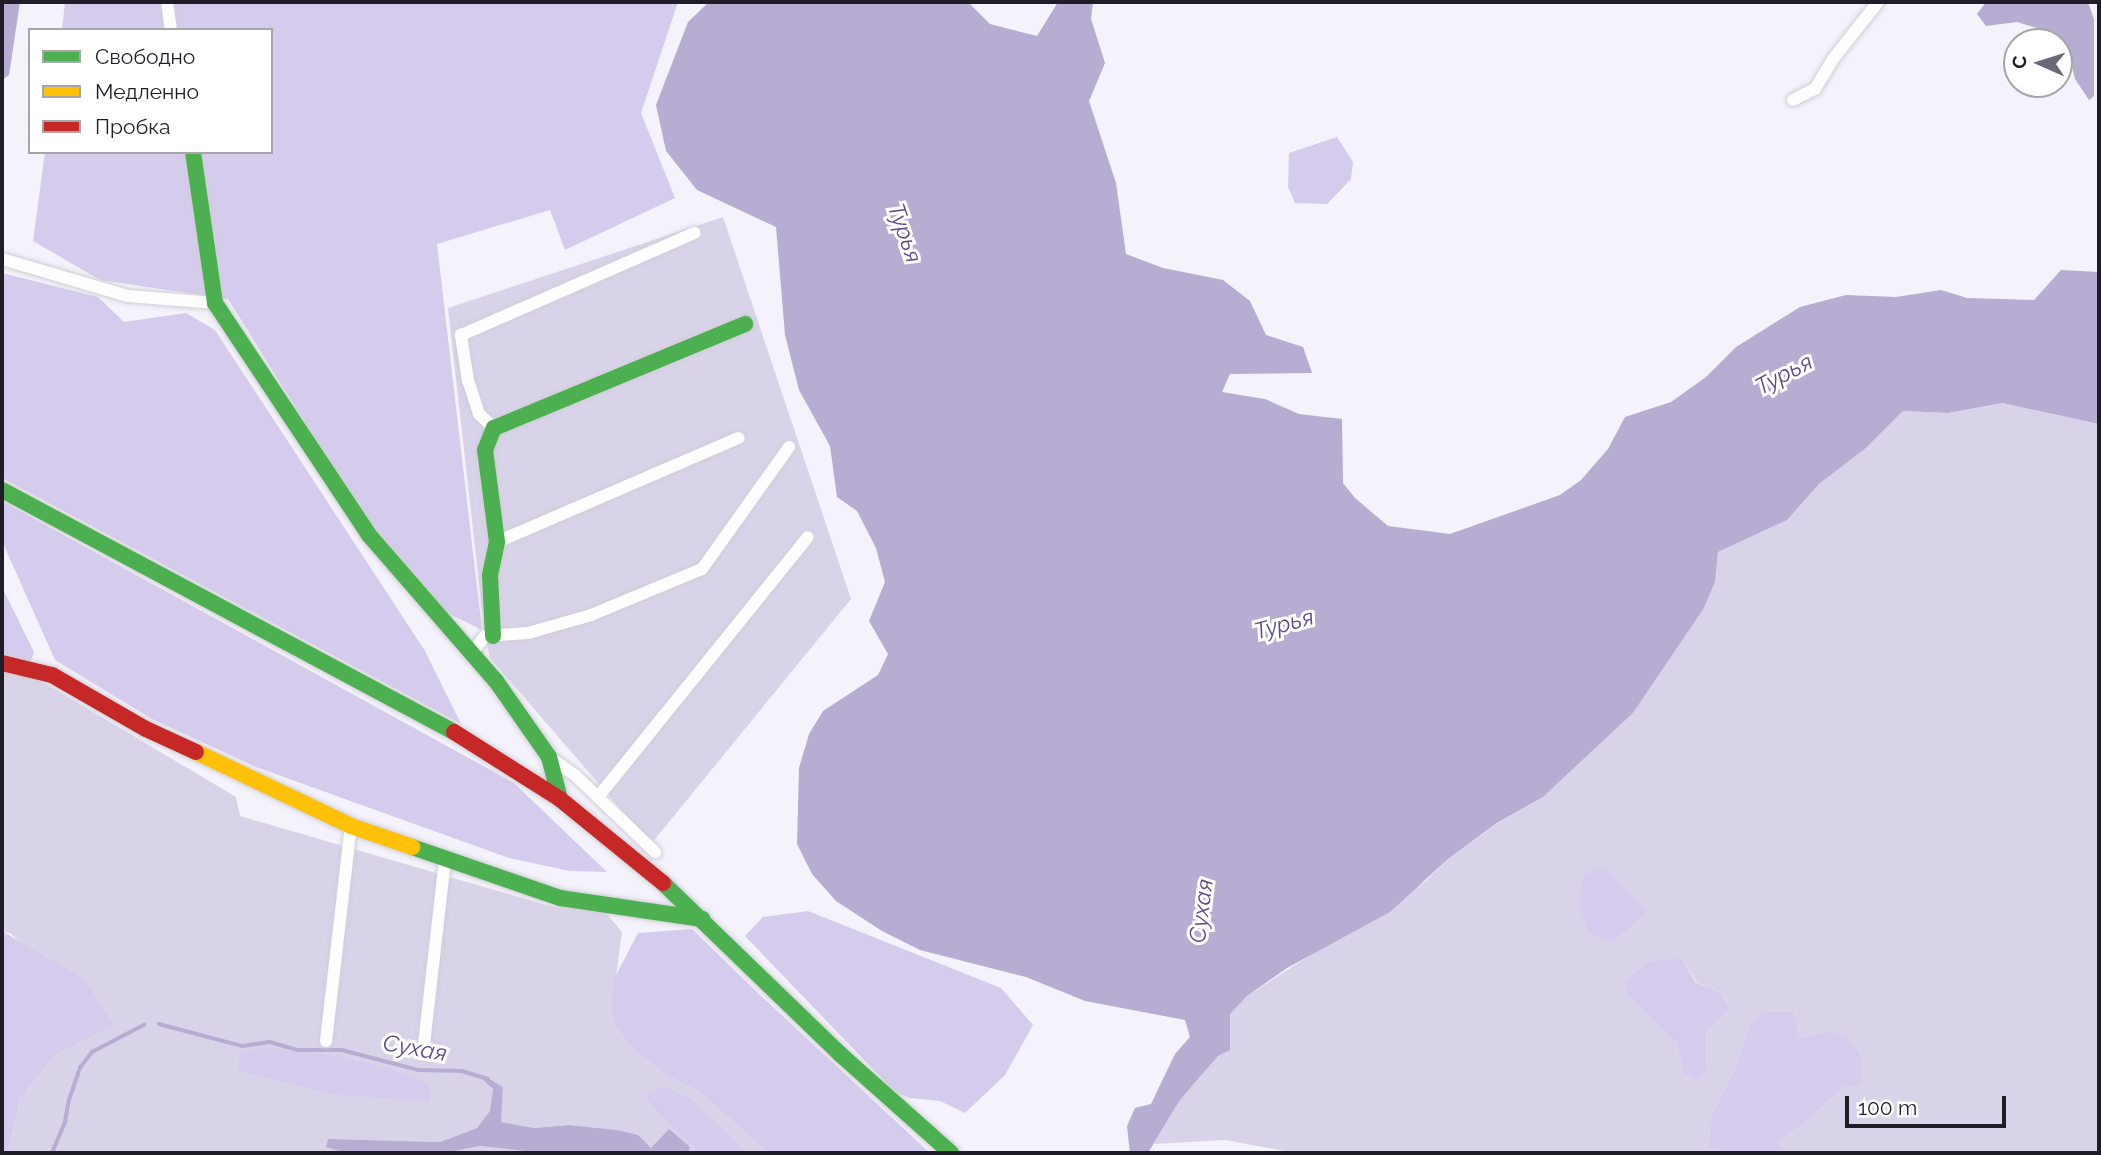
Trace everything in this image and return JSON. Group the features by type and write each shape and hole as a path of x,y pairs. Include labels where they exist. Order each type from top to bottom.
{"street":[{"path":"167,2 171,28"},
{"path":"1793,100 1815,89 1833,59 1878,2"},
{"path":"193,154 215,303 369,535 496,681 549,757 561,799"},
{"path":"494,428 479,414 468,381 461,335 695,233"},
{"path":"2,259 128,296 215,303"},
{"path":"493,636 490,575 497,542 485,450 494,428 745,324"},
{"path":"497,542 739,438"},
{"path":"471,654 485,636 528,634 591,615 702,569 789,447"},
{"path":"2,490 445,727 561,799 632,855 702,919 840,1054 951,1153"},
{"path":"598,797 808,537"},
{"path":"2,663 52,675 146,729 351,826 560,898 702,919"},
{"path":"549,757 576,776 655,852"},
{"path":"326,1041 351,826"},
{"path":"423,1052 445,859"}],"shaded area":[{"path":"65,2 678,2 641,113 675,198 565,250 550,210 437,244 482,630 439,609 366,520 228,299 100,280 33,241 45,154 273,154 273,28 62,28"},
{"path":"1337,137 1353,162 1351,179 1327,204 1295,203 1288,187 1289,153"},
{"path":"723,217 851,599 651,844 490,658 485,636 448,308"},
{"path":"2,273 98,297 124,322 186,313 215,330 425,651 461,724 2,478"},
{"path":"2001,403 2099,424 2099,1153 1788,1153 1778,1141 1803,1125 1845,1086 1830,1031 1800,1037 1794,1012 1762,1011 1748,1028 1737,1063 1711,1115 1708,1147 1725,1153 1295,1153 1225,1140 1154,1144 1180,1100 1218,1056 1230,1050 1230,1014 1247,996 1426,881 1448,859 1498,823 1543,797 1633,713 1704,608 1715,582 1718,552 1787,520 1819,484 1866,448 1903,411 1948,413","holes":["1681,958 1697,983 1719,992 1706,1032 1707,1071 1684,1072 1676,1043 1628,996"]},
{"path":"2,501 514,783 607,872 570,871 509,858 256,767 152,719 55,660 2,541"},
{"path":"2,587 34,652 29,666 2,659"},
{"path":"2,666 46,684 236,797 240,816 550,906 606,913 622,932 611,1014 618,1030 632,1048 666,1075 700,1092 768,1153 748,1153 695,1101 661,1116 698,1150 695,1153 689,1153 690,1147 651,1148 617,1130 569,1125 534,1128 500,1122 503,1087 484,1080 493,1089 490,1112 477,1128 440,1142 328,1139 326,1147 346,1153 8,1153 20,1099 55,1055 113,1025 10,933 2,931"},
{"path":"1598,867 1612,874 1647,911 1612,943 1589,933 1578,904 1584,875"},
{"path":"808,911 1001,988 1033,1025 1005,1075 965,1113 940,1101 909,1098 894,1091 745,936 763,917"},
{"path":"692,929 930,1153 768,1153 700,1092 666,1075 632,1048 618,1030 611,1014 614,979 638,933"},
{"path":"2,931 84,979 114,1025 55,1055 20,1099 8,1153 2,1153"},
{"path":"1681,958 1696,983 1719,992 1729,1009 1706,1032 1707,1071 1697,1080 1684,1073 1676,1043 1628,996 1625,980 1649,962"},
{"path":"1761,1011 1794,1012 1800,1037 1830,1031 1850,1038 1862,1059 1860,1086 1845,1086 1803,1125 1778,1141 1788,1153 1725,1153 1708,1147 1711,1115 1737,1063 1748,1028"},
{"path":"260,1047 342,1057 394,1070 429,1084 429,1102 331,1094 239,1071 240,1053"},
{"path":"664,1086 695,1101 748,1153 695,1153 697,1150 661,1116 645,1096"},
{"path":"480,1146 530,1150 544,1153 444,1153"}],"water":[{"path":"2,2 20,2 9,75 2,80"},
{"name":"Турья","path":"709,2 968,2 990,24 1037,36 1058,2 1093,2 1091,19 1105,63 1089,101 1116,183 1126,254 1163,268 1223,280 1250,301 1266,335 1303,347 1312,373 1230,374 1222,392 1265,399 1299,414 1342,419 1343,483 1355,498 1388,526 1450,534 1560,495 1581,480 1608,449 1625,417 1671,402 1706,377 1736,347 1800,307 1846,295 1896,297 1941,290 1967,298 2034,300 2061,270 2099,272 2099,424 2002,403 1948,413 1903,411 1866,448 1819,484 1787,520 1718,552 1715,582 1704,608 1633,713 1543,797 1497,823 1448,859 1390,912 1287,968 1247,996 1230,1014 1230,1050 1218,1056 1180,1100 1148,1153 1130,1153 1127,1126 1135,1108 1151,1104 1175,1054 1190,1037 1185,1020 1085,1001 1026,977 920,950 882,931 836,901 812,874 797,844 799,768 809,734 823,711 878,675 888,654 869,621 885,582 876,548 857,511 837,497 830,446 799,390 785,335 776,227 697,190 666,151 656,105 688,22"},
{"path":"1986,2 2088,2 2094,19 2094,96 2089,100 2075,79 2073,28 2037,28 2017,22 1986,26 1977,14"},
{"path":"486,1077 503,1087 501,1122 534,1128 569,1125 617,1130 638,1135 651,1148 669,1129 690,1147 689,1153 544,1153 480,1146 444,1153 346,1153 326,1147 328,1139 440,1142 477,1128 490,1111 493,1089 483,1080"}],"waterway":[{"name":"Сухая","path":"159,1024 242,1046 270,1042 298,1050 342,1050 418,1070 462,1071 488,1079"},
{"name":"Сухая","path":"52,1153 65,1122 80,1068 92,1052 144,1025"}],"traffic: fast":[{"path":"193,154 215,303 369,535 496,681 549,757 560,799"},
{"path":"493,636 490,575 497,542 485,450 494,428 745,324"},
{"path":"2,490 454,732"},
{"path":"412,847 560,898 702,919"},
{"path":"663,883 840,1054 951,1153"}],"traffic: slow":[{"path":"196,752 351,826 412,847"}],"traffic: jam":[{"path":"2,663 52,675 146,729 196,752"},
{"path":"454,732 560,799 663,883"}]}
